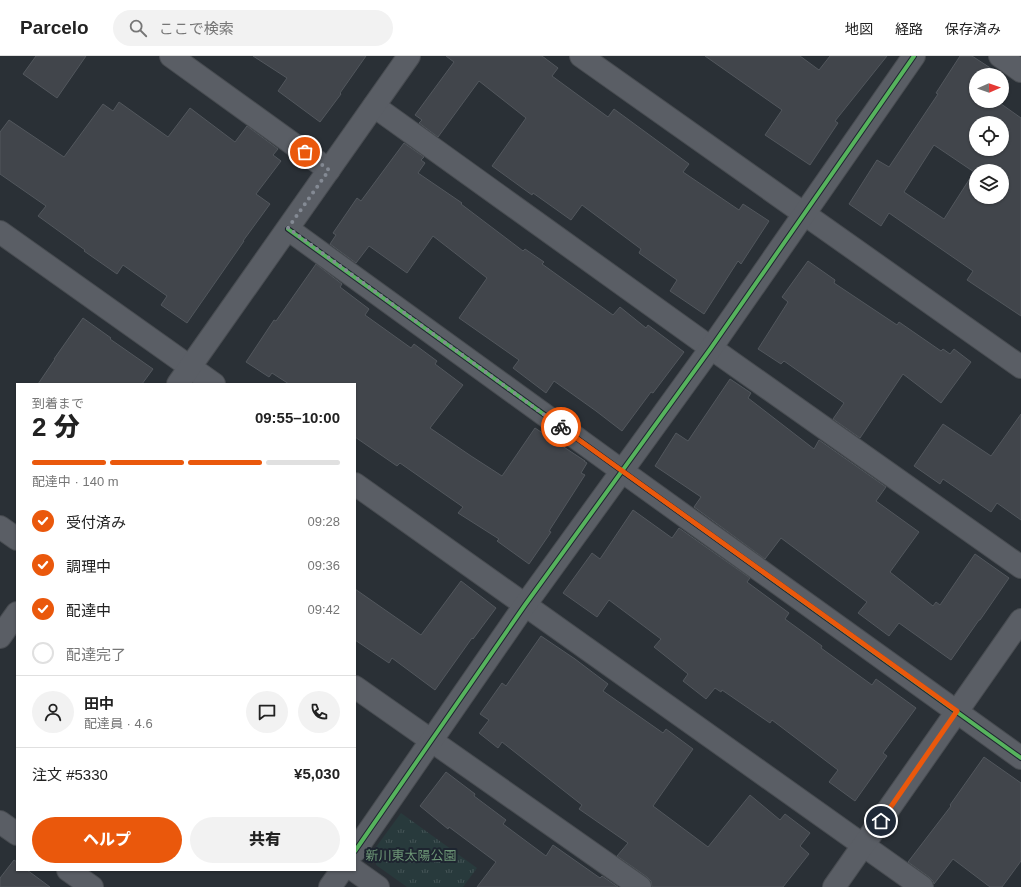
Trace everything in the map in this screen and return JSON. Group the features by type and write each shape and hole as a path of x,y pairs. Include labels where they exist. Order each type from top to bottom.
{"street":[{"path":"171,56 329,170"},
{"path":"184,376 409,56"},
{"path":"581,56 1021,367"},
{"path":"356,850 525,605 711,348 914,56"},
{"path":"1000,56 1021,71"},
{"path":"374,106 711,348 1021,567"},
{"path":"288,228 622,471 1021,758"},
{"path":"0,232 184,376 210,383"},
{"path":"356,485 922,887"},
{"path":"0,528 16,539"},
{"path":"834,887 1021,620"},
{"path":"356,688 640,887"},
{"path":"0,822 16,833"},
{"path":"69,871 92,887"},
{"path":"330,887 341,871"},
{"path":"355,871 378,887"}],"green space":[{"name":"新川東太陽公園","path":"401,813 477,868 463,887 407,887 376,865 376,847"}],"building":[{"path":"36,56 86,56 57,98 23,74"},
{"path":"253,56 366,56 340,93 341,94 320,122 278,91 287,78"},
{"path":"446,56 542,56 558,68 552,76 608,117 614,109 689,164 683,172 739,210 743,204 769,221 741,264 738,261 704,314 670,291 677,280 639,253 641,249 582,205 571,220 533,193 532,195 492,166 526,118 479,81 438,137 419,123 422,120 415,115 454,62"},
{"path":"705,56 800,56 819,70 830,56 887,56 835,121 838,123 810,165 765,135 782,110"},
{"path":"960,56 972,56 990,68 969,68 969,108 1007,108 1021,118 1021,316 967,280 973,271 889,213 881,226 849,204 877,160 889,167 938,94 936,93","holes":["934,145 969,169 969,164 1009,164 1009,204 969,204 969,180 944,219 904,192"]},
{"path":"119,102 168,137 190,108 235,142 247,126 278,149 273,155 281,161 256,194 270,204 187,323 161,305 167,296 123,265 117,274 38,216 46,206 0,174 0,132 9,120 64,157 103,104 113,111"},
{"path":"404,143 424,157 421,160 425,163 418,173 462,203 461,204 523,251 525,249 544,262 542,264 613,315 620,307 646,328 648,325 684,352 653,393 651,392 622,431 554,381 546,393 513,368 519,360 459,318 487,278 433,236 407,273 369,246 356,263 330,244 336,235 333,233 357,198 361,201"},
{"path":"808,261 835,280 834,283 897,325 899,322 941,351 943,349 950,354 954,349 971,362 941,403 903,374 860,438 833,419 844,403 784,361 781,364 758,349 788,302 782,297"},
{"path":"316,264 342,284 340,287 369,309 365,315 411,348 414,344 437,361 435,364 463,385 430,428 502,476 535,428 585,461 587,463 581,473 585,475 549,531 551,532 529,564 497,541 499,539 458,513 463,507 400,463 397,466 356,438 356,383 287,383 272,373 269,377 246,362 274,320 276,321"},
{"path":"83,318 153,369 143,383 39,383"},
{"path":"730,379 751,393 748,398 814,449 819,440 886,487 876,501 919,532 890,572 933,606 936,602 940,605 975,554 1009,578 951,660 899,623 889,636 858,613 867,602 781,538 765,559 694,507 701,497 655,466 676,433 688,441"},
{"path":"1021,414 1021,520 997,503 991,512 943,479 940,484 914,466 943,424 991,456"},
{"path":"633,510 672,538 679,528 750,578 747,582 789,613 785,619 822,646 821,648 872,685 876,679 916,708 883,753 887,756 855,801 829,782 838,770 772,720 770,723 722,690 721,692 715,688 706,699 683,681 688,674 654,647 661,639 609,600 597,617 563,593 592,553 600,559"},
{"path":"461,581 496,608 473,639 472,638 435,690 392,658 389,663 356,641 356,590 421,635"},
{"path":"541,636 608,684 603,691 663,733 666,729 693,749 653,806 708,847 750,795 780,820 785,814 810,833 800,846 809,854 783,887 652,887 651,881 647,877 617,856 628,843 579,809 582,805 502,742 498,748 479,733 489,720 480,714 502,683 506,686"},
{"path":"984,757 1021,783 1021,861 1002,887 990,887 953,859 934,884 929,877 908,862 951,806 950,805"},
{"path":"446,772 475,794 474,796 506,820 503,824 546,856 553,845 600,878 602,876 618,887 477,887 496,862 449,827 448,829 420,806"},
{"path":"14,860 16,861 16,871 28,871 50,887 0,887 0,878"}],"cycle path":[{"path":"356,850 525,605 711,348 914,56"},
{"path":"288,229 1021,758"}],"way so far":[{"path":"305,152 329,170 288,228 561,427"}],"route":[{"path":"561,427 957,711 881,821"}]}
